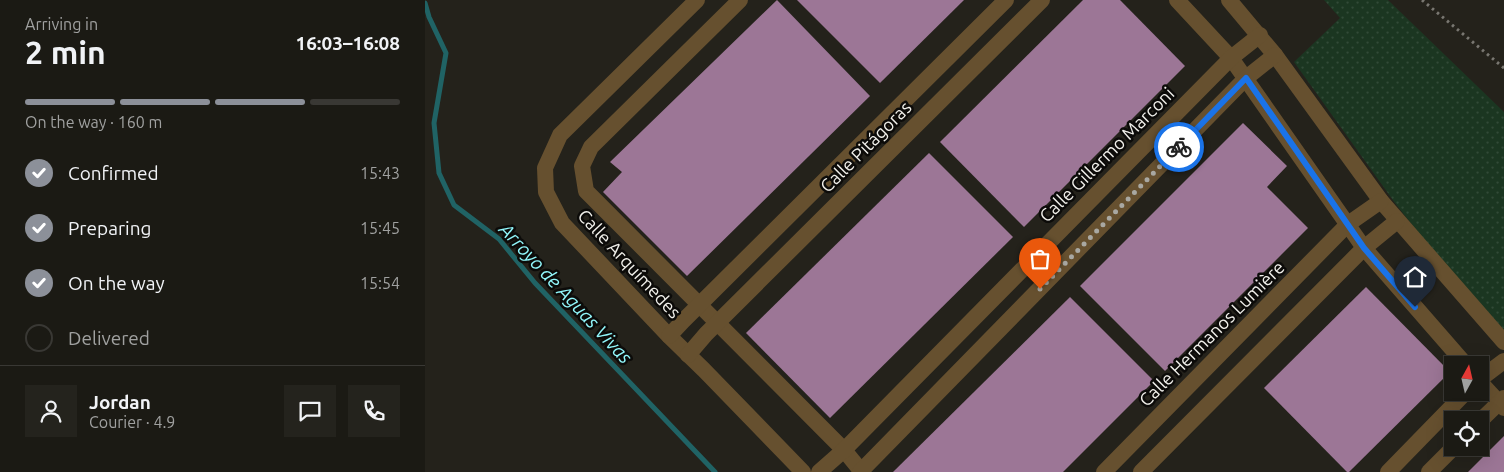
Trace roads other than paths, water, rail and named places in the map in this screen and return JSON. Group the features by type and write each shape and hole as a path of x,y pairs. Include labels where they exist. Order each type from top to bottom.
{"street":[{"name":"Calle Arquímedes","path":"697,0 560,135 545,168 546,192 562,224 803,472"},
{"name":"Calle Arquímedes","path":"740,0 591,147 582,166 586,191 843,450 861,472"},
{"name":"Calle Pitágoras","path":"700,305 1006,0"},
{"name":"Calle Pitágoras","path":"718,323 1042,0"},
{"path":"1177,0 1231,58 1364,248 1457,356"},
{"path":"1229,0 1260,35 1397,221 1504,342"},
{"name":"Calle Gillermo Marconi","path":"843,450 1231,58 1260,35"},
{"path":"861,472 1246,78 1275,55"},
{"name":"Calle Hermanos Lumière","path":"1103,472 1348,224 1381,201"},
{"path":"1141,472 1364,248 1397,221"},
{"name":"Calle Arquímedes","path":"669,336 700,305"},
{"path":"689,354 718,323"},
{"path":"1489,372 1504,360"},
{"path":"1489,389 1502,403 1489,414"},
{"path":"1388,472 1457,401"},
{"path":"819,472 843,450"},
{"path":"1429,472 1445,456"}],"waterway":[{"name":"Arroyo de Aguas Vivas","path":"425,3 429,17 446,53 434,123 439,173 454,205 499,239 535,283 715,472"}]}
